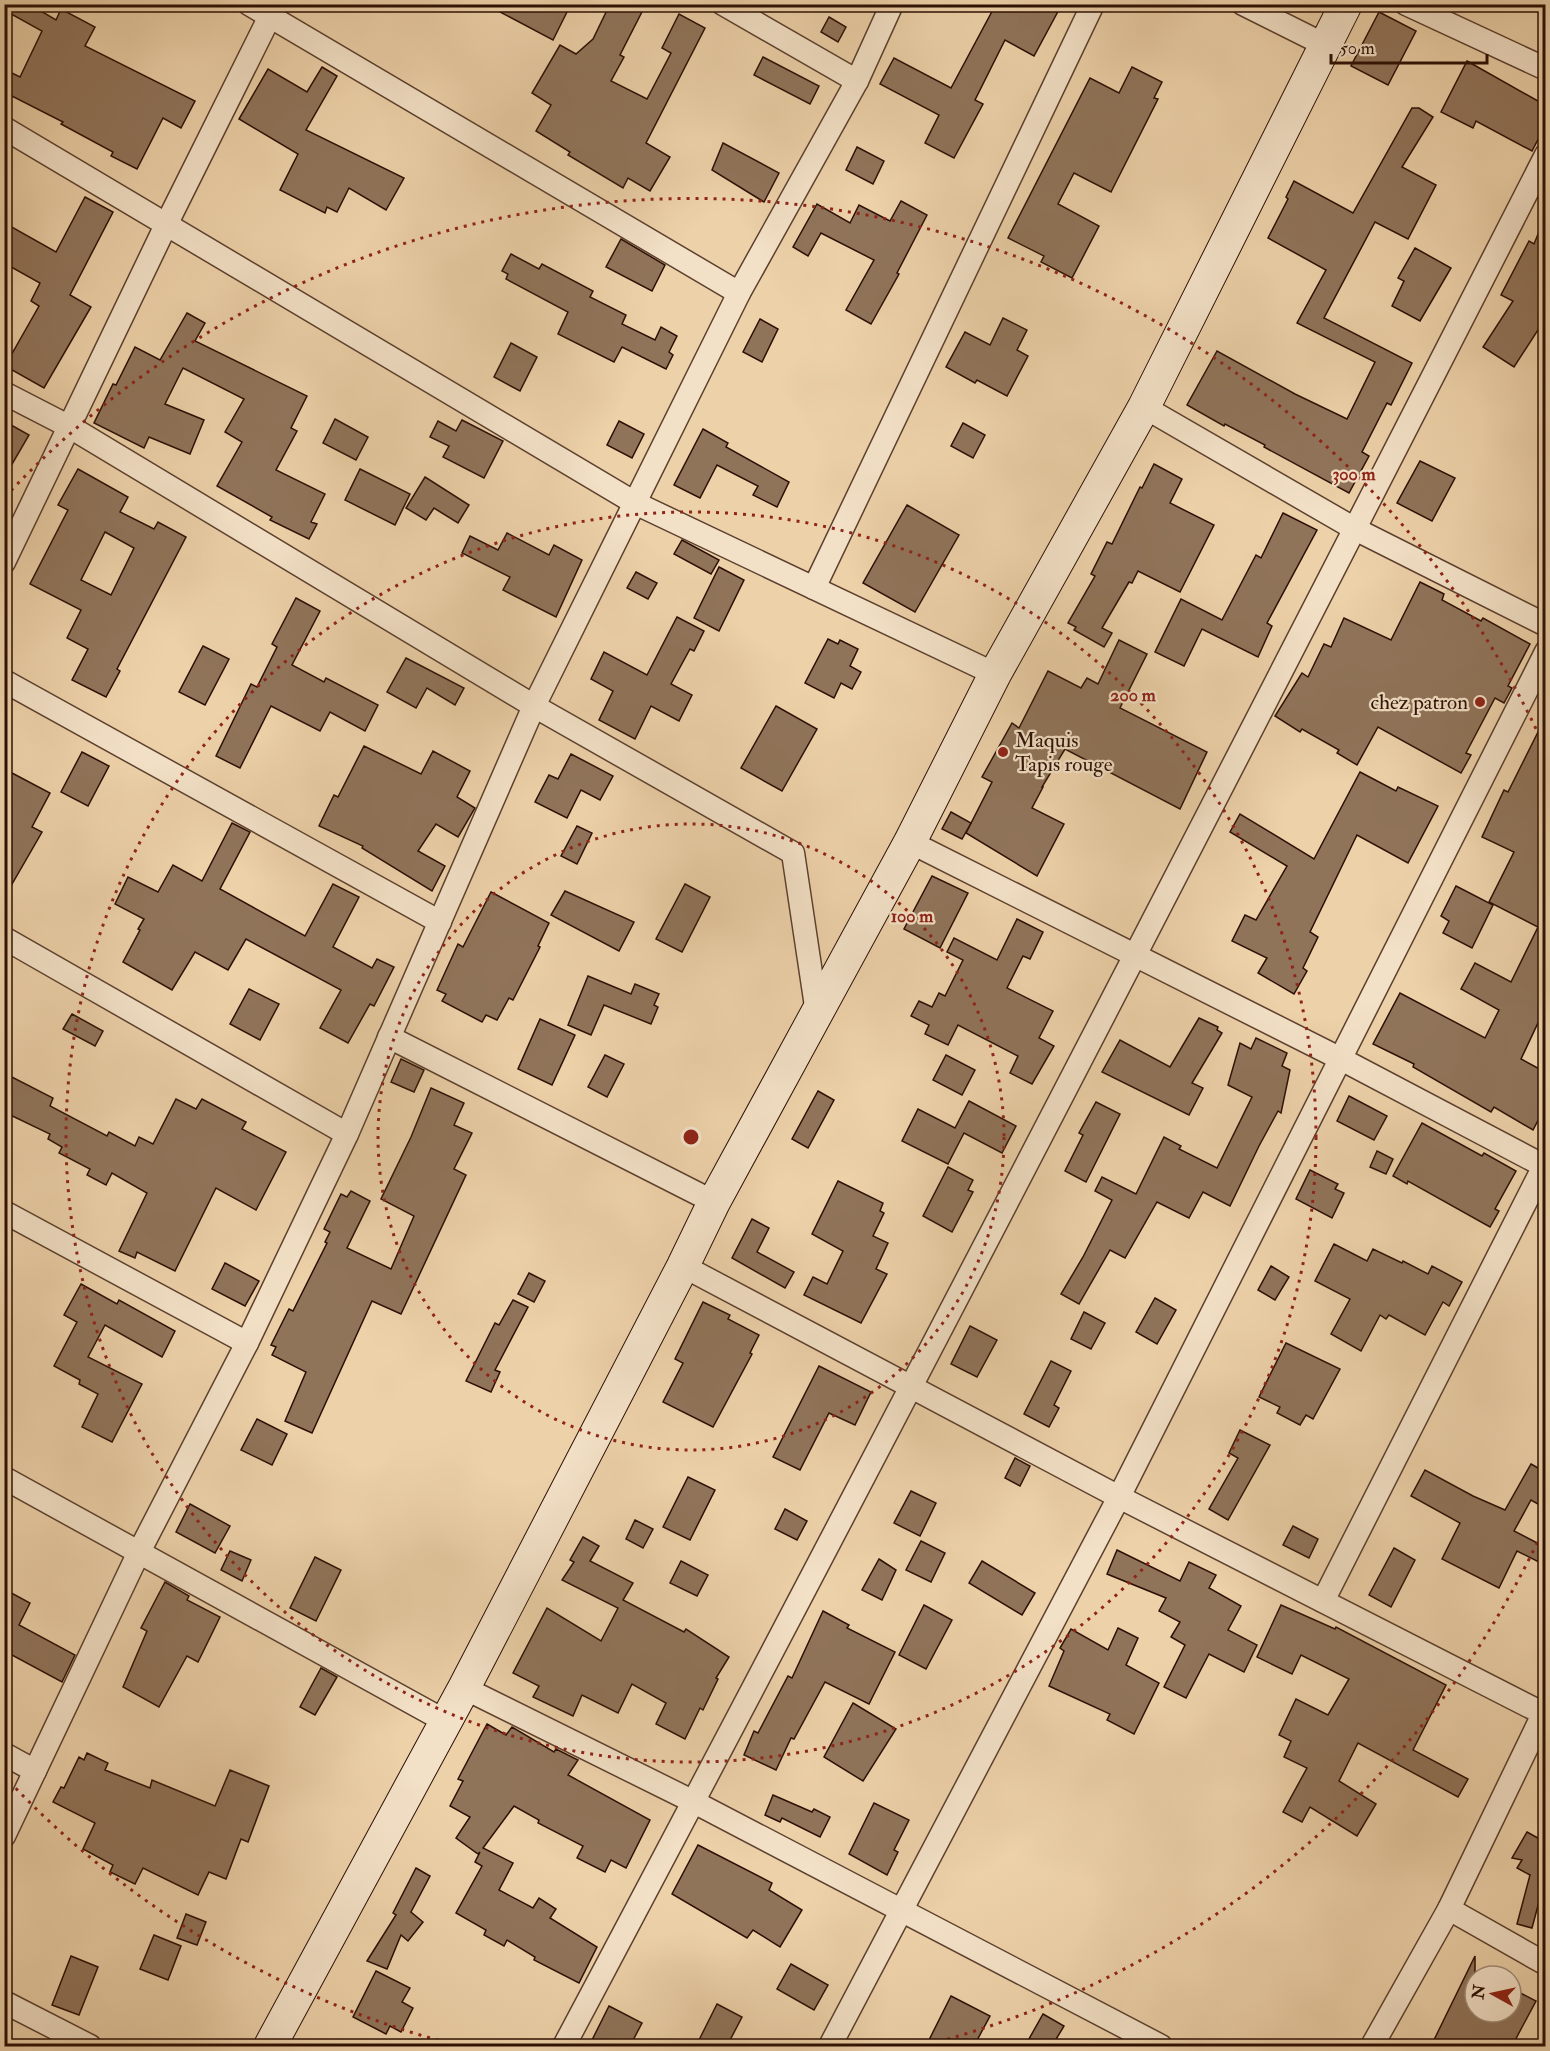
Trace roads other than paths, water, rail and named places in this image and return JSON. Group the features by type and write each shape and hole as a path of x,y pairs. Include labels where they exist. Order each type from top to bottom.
{"street":[{"path":"249,4 273,10 739,293"},
{"path":"723,4 857,81"},
{"path":"4,1836 139,1552 247,1344 347,1134 534,706 739,293 857,81 892,4"},
{"path":"813,588 1093,4"},
{"path":"1243,4 1325,45"},
{"path":"270,2046 464,1689 714,1202 910,842 994,674 1144,407 1346,4"},
{"path":"1406,4 1545,69"},
{"path":"4,562 166,225 273,10"},
{"path":"4,128 635,503 994,674"},
{"path":"564,2046 694,1802 1135,955 1545,155"},
{"path":"4,393 69,427 534,706 793,853 817,1013"},
{"path":"1144,407 1355,529 1545,625"},
{"path":"830,2046 1119,1497 1545,652"},
{"path":"4,681 440,922"},
{"path":"910,842 1341,1059 1545,1165 1323,1601"},
{"path":"4,938 347,1134"},
{"path":"389,1037 714,1202"},
{"path":"4,1212 247,1344"},
{"path":"683,1266 1119,1497 1544,1712 1449,1909 1372,2046"},
{"path":"4,1478 445,1721"},
{"path":"464,1689 694,1802 1161,2046"},
{"path":"4,1754 35,1771"},
{"path":"1449,1909 1545,1964"},
{"path":"4,2002 90,2046"}],"place":[{"name":"chez patron","path":"1480,702"},
{"name":"Maquis Tapis rouge","path":"1003,752"}]}
